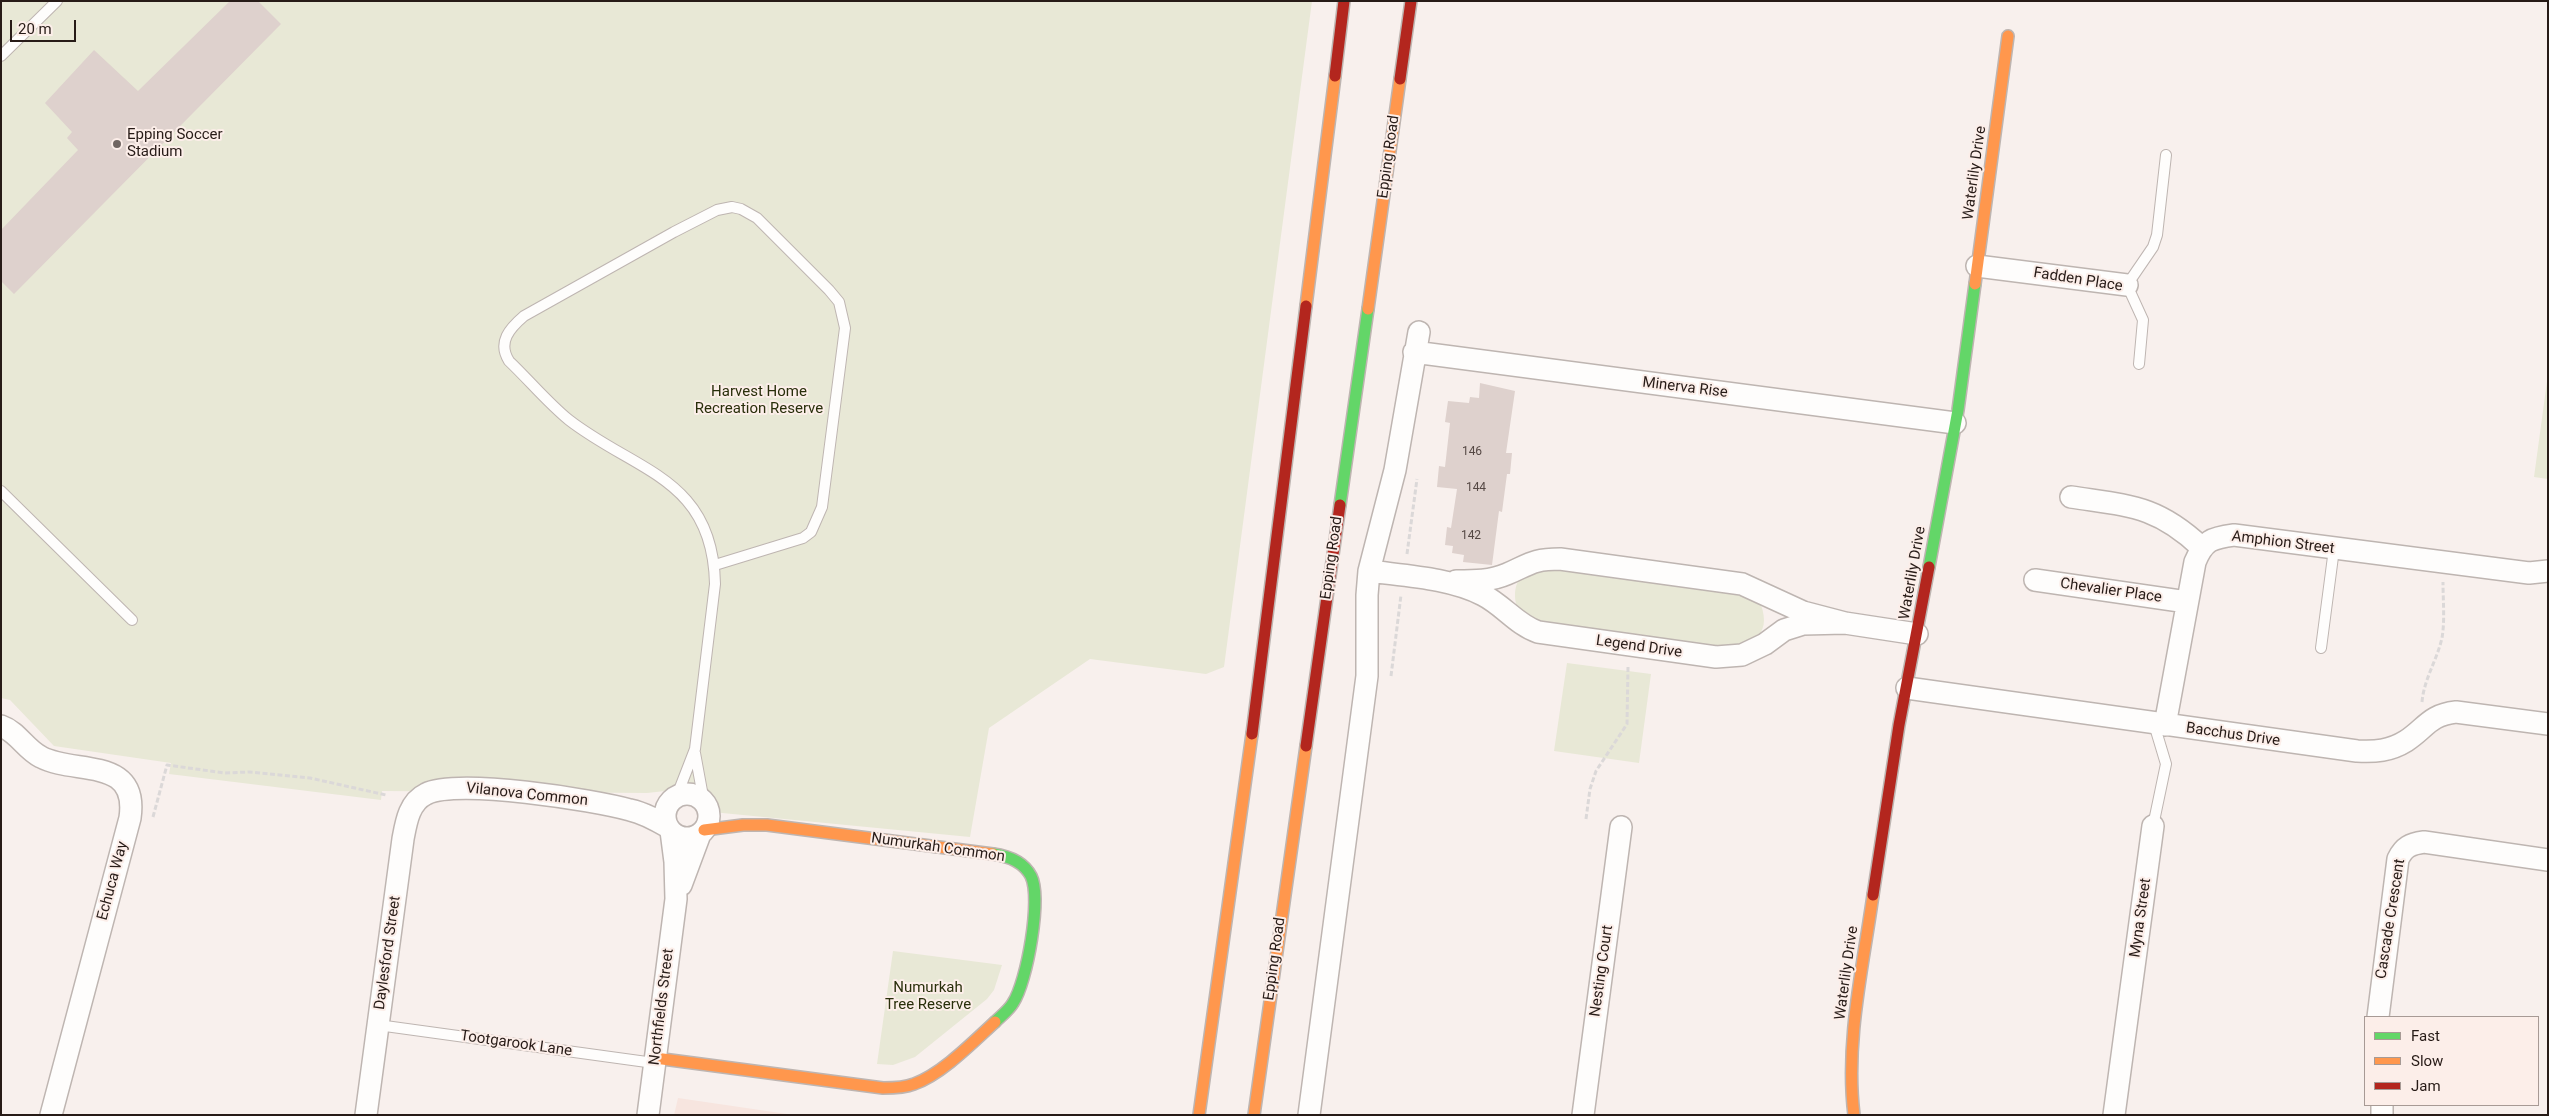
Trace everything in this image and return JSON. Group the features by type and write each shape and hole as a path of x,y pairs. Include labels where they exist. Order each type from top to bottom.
{"main road":[{"path":"1199,1115 1261,665 1344,1"},
{"name":"Epping Road","path":"1254,1115 1410,1"},
{"name":"Waterlily Drive","path":"1854,1115 1851,1091 1852,1044 1891,775 1956,423 2008,36"},
{"name":"Numurkah Common","path":"655,1061 883,1088 906,1087 934,1073 1006,1012 1021,988 1025,973 1034,885 1025,867 1017,860 995,854 767,826 743,825 702,832"}],"street":[{"name":"Fadden Place","path":"1978,266 2127,285"},
{"name":"Minerva Rise","path":"1369,571 1395,470 1417,342 1956,423"},
{"path":"2071,497 2141,508 2181,528 2202,547 2195,562 2160,725"},
{"name":"Amphion Street","path":"2202,547 2216,537 2234,535 2529,573 2548,571"},
{"name":"Legend Drive","path":"1369,571 1439,581 1482,581 1507,574 1539,559 1560,559 1742,584 1803,612 1844,623 1916,634"},
{"path":"1515,617 1509,599 1511,583 1524,565"},
{"path":"1309,1115 1368,676 1367,595 1369,571"},
{"name":"Chevalier Place","path":"2036,580 2187,602"},
{"name":"Legend Drive","path":"1439,581 1481,594 1500,604 1529,629 1538,632 1716,657 1742,655 1766,644 1784,630 1803,624 1844,623"},
{"path":"1766,644 1773,625 1773,611 1769,596"},
{"name":"Bacchus Drive","path":"1908,688 2160,725 2372,752 2398,745 2432,718 2456,712 2548,724"},
{"name":"Echuca Way","path":"1,726 19,737 30,750 40,757 109,772 120,780 130,796 130,818 51,1115"},
{"name":"Vilanova Common","path":"422,796 437,789 467,787 605,804 632,810 654,818 670,829"},
{"path":"691,795 706,805 708,823 702,832 682,838 670,829 666,814 674,799 691,795"},
{"name":"Daylesford Street","path":"366,1115 403,840 410,812 422,796"},
{"name":"Vilanova Common","path":"605,804 640,804 674,799"},
{"name":"Numurkah Common","path":"706,805 767,826"},
{"name":"Myna Street","path":"2114,1115 2153,826"},
{"name":"Nesting Court","path":"1583,1115 1621,827"},
{"name":"Northfields Street","path":"648,1115 676,899 676,862 670,829"},
{"name":"Northfields Street","path":"676,899 702,832"},
{"name":"Cascade Crescent","path":"2378,1016 2398,859 2403,849 2412,844 2424,842 2548,860"}],"lane":[{"path":"1,56 57,1"},
{"path":"2127,285 2153,247 2157,234 2166,155"},
{"path":"674,799 695,749 715,584 715,565 704,530 680,492 642,463 569,419 509,361 505,355 504,342 512,327 524,316 674,232 717,210 732,207 741,209 758,218 829,290 839,302 845,328 825,489 817,522 811,532 803,538 715,565"},
{"name":"Fadden Place","path":"2127,285 2143,320 2139,364"},
{"path":"1,491 132,620"},
{"path":"2321,648 2334,549"},
{"name":"Myna Street","path":"2153,826 2166,764 2160,725"},
{"path":"695,749 706,805"},
{"name":"Tootgarook Lane","path":"378,1025 655,1061"}],"path":[{"path":"2420,728 2423,689 2442,638 2444,612 2443,574"},
{"path":"1586,819 1590,789 1596,771 1627,724 1626,688 1631,646"},
{"path":"152,820 167,766 225,773 248,772 310,778 386,795"}],"shaded area":[{"path":"678,1098 794,1115 674,1115"}],"green space":[{"name":"Harvest Home Recreation Reserve","path":"1,1 1312,1 1224,667 1206,674 1090,659 989,728 970,837 712,812 703,796 665,791 647,793 382,791 381,800 169,774 171,763 54,746 10,700 1,698"},
{"path":"2548,374 2548,479 2534,477"},
{"path":"1551,566 1734,591 1752,597 1761,605 1764,624 1757,637 1734,647 1724,648 1546,626 1521,613 1516,604 1515,592 1518,581 1525,573"},
{"path":"1567,663 1651,674 1639,763 1554,751"},
{"name":"Numurkah Tree Reserve","path":"893,951 1002,965 994,990 987,999 915,1057 893,1065 877,1064"}],"building":[{"name":"Epping Soccer Stadium","path":"230,1 258,1 281,24 14,294 1,281 1,230 78,150 67,138 72,132 45,103 94,50 138,91"},
{"path":"1480,383 1515,391 1506,453 1512,453 1510,474 1507,474 1502,512 1499,511 1492,565 1463,562 1464,555 1452,553 1453,546 1445,545 1447,527 1451,528 1457,489 1437,487 1439,466 1445,467 1450,423 1445,422 1448,401 1469,403 1470,397 1479,398"}],"traffic: fast":[{"path":"1929,567 1958,410 1975,284"},
{"path":"1340,505 1368,309"},
{"path":"993,854 1015,860 1028,871 1034,887 1035,902 1028,959 1023,977 1013,1003 995,1022"}],"traffic: slow":[{"path":"1975,284 2008,36"},
{"path":"1306,306 1335,76"},
{"path":"1368,309 1400,79"},
{"path":"1199,1115 1252,734"},
{"path":"1254,1115 1306,746"},
{"path":"704,830 743,825 767,825 993,854"},
{"path":"1854,1115 1852,1088 1853,1032 1873,895"},
{"path":"655,1058 883,1088 899,1087 914,1084 935,1073 957,1057 995,1022"}],"traffic: jam":[{"path":"1335,76 1344,1"},
{"path":"1400,79 1411,1"},
{"path":"1252,734 1306,306"},
{"path":"1306,746 1340,505"},
{"path":"1873,895 1899,725 1929,567"}],"place":[{"name":"Epping Soccer Stadium","path":"117,144"}]}
